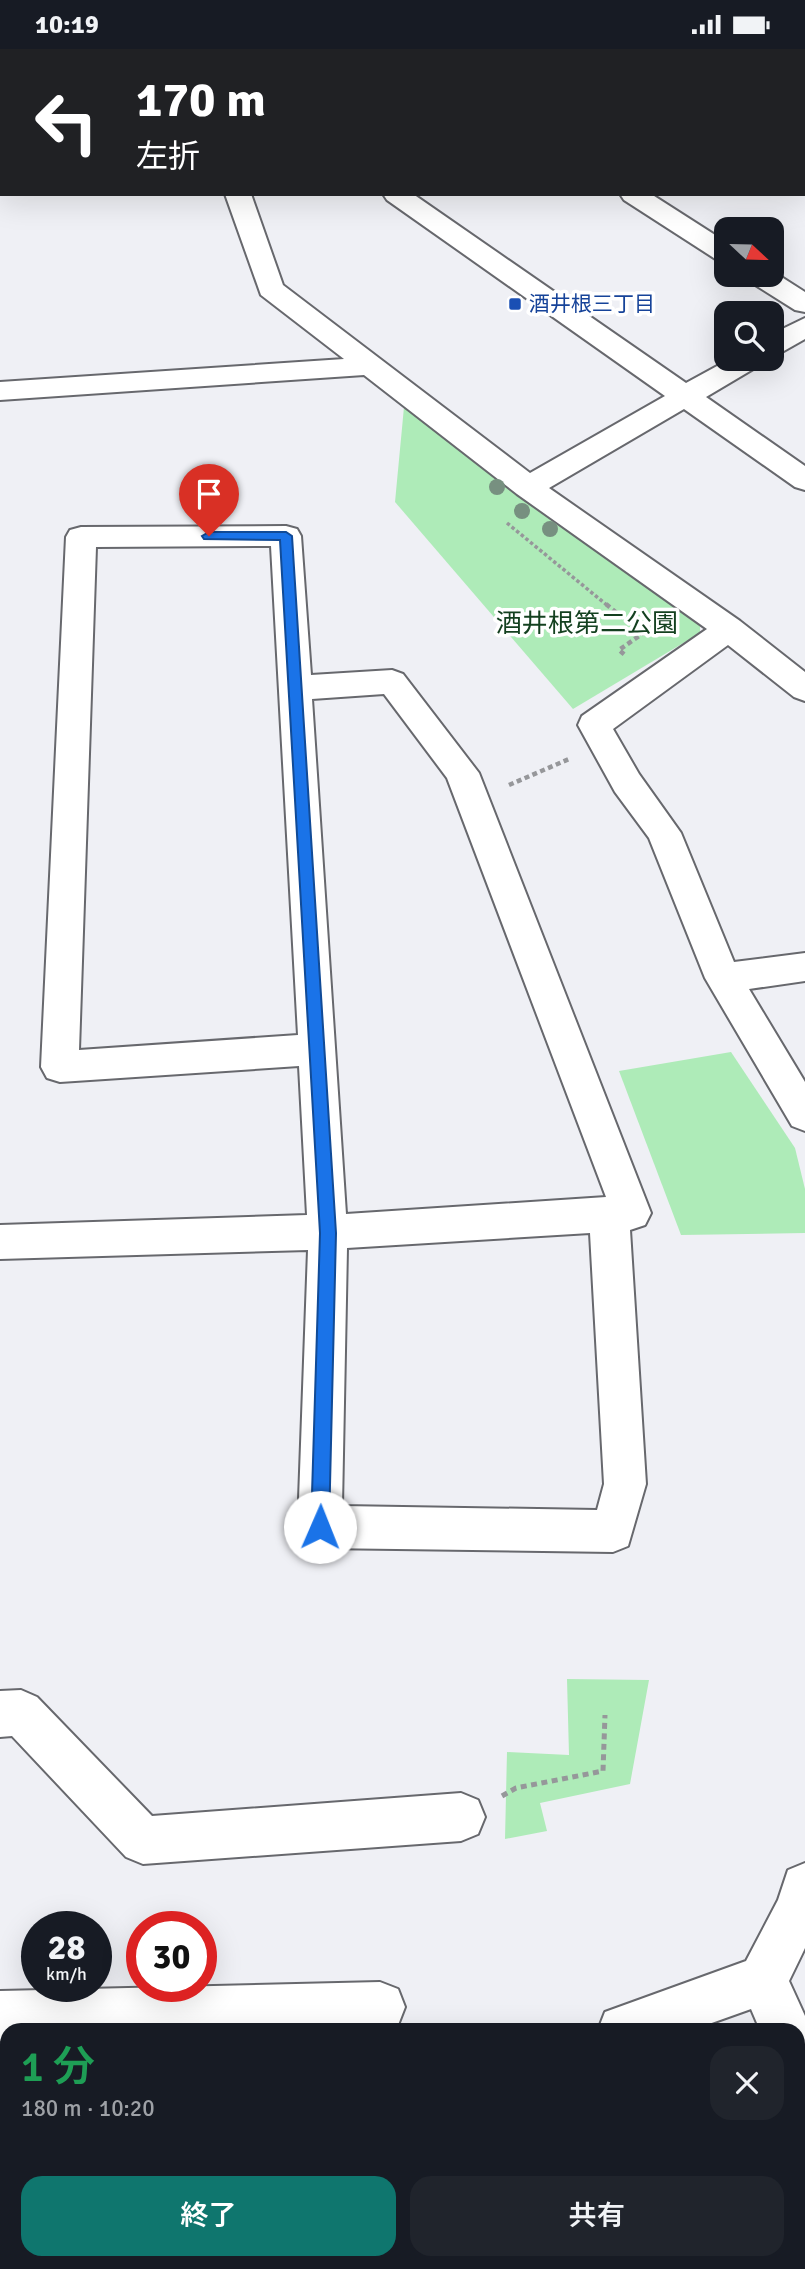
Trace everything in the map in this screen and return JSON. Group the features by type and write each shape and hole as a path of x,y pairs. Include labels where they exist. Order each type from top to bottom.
{"street":[{"path":"239,196 271,289 528,487 729,629 805,689"},
{"path":"399,196 805,480"},
{"path":"636,196 714,246"},
{"path":"779,287 805,304"},
{"path":"784,339 805,327"},
{"path":"0,391 104,397 371,364"},
{"path":"528,487 729,371"},
{"path":"317,1049 60,1067 80,537 286,536 295,688 317,1049 328,1233 320,1527 614,1531 625,1484 609,1214"},
{"path":"729,629 594,725 627,783 664,833 723,978 805,1115"},
{"path":"0,1242 328,1233 631,1213 462,773 391,682 295,688"},
{"path":"723,978 805,967"},
{"path":"0,1714 21,1713 143,1840 461,1817"},
{"path":"642,2023 763,1980 800,1907 805,1887"},
{"path":"763,1980 783,2023"},
{"path":"0,2016 172,2021 380,2007"}],"path":[{"path":"499,517 642,634 619,650 655,682"},
{"path":"461,1817 516,1789 603,1771 605,1715"}],"green space":[{"name":"酒井根第二公園","path":"404,407 700,623 700,633 573,709 395,502"},
{"path":"731,1052 795,1148 805,1189 805,1233 681,1235 619,1071"},
{"path":"567,1679 649,1680 630,1784 540,1803 547,1831 505,1839 507,1752 569,1755"}],"place":[{"name":"酒井根三丁目","path":"515,304"}],"route":[{"path":"209,536 286,536 328,1233 320,1527"}]}
